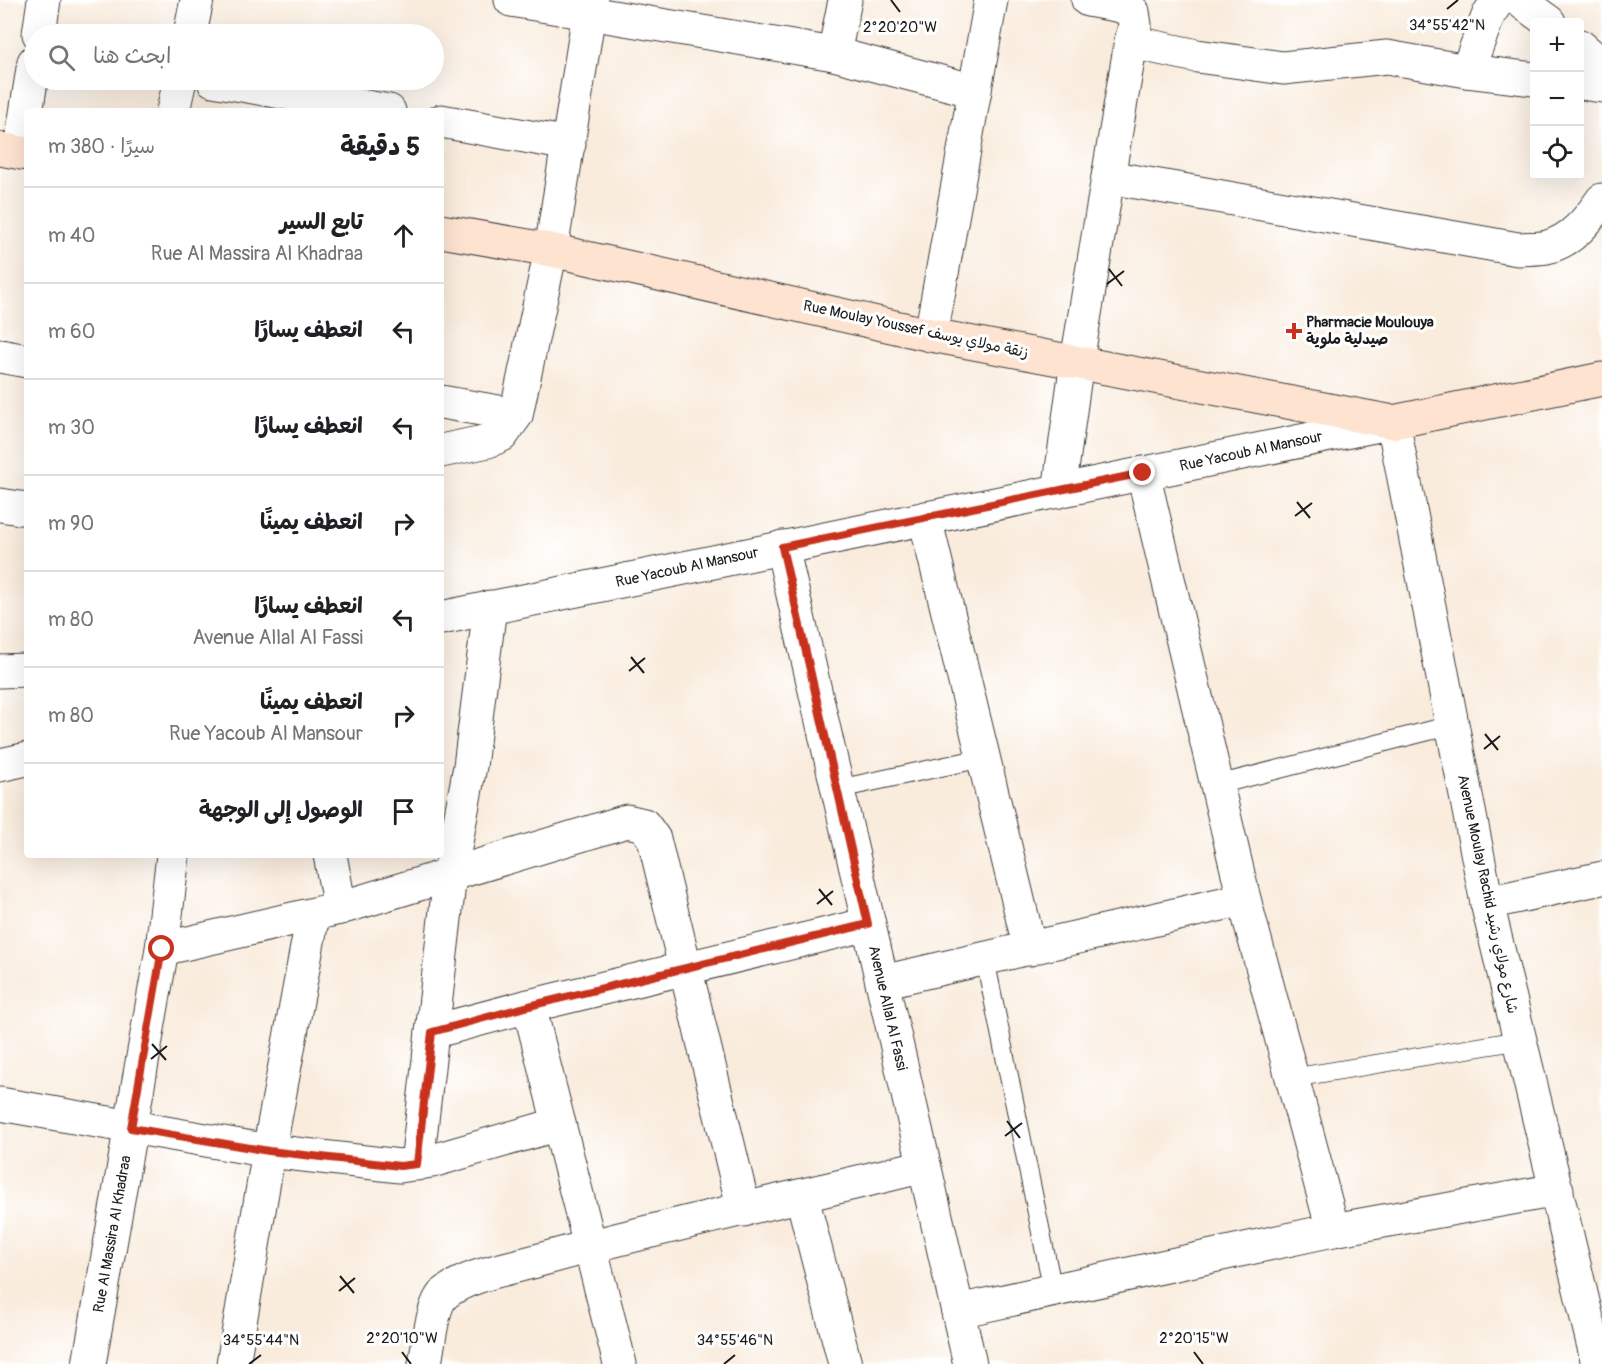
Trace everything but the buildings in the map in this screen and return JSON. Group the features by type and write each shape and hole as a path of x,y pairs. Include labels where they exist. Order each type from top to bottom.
{"street":[{"path":"40,24 44,0"},
{"path":"192,24 197,0"},
{"path":"511,0 590,6 834,54 975,91"},
{"path":"834,54 845,0"},
{"path":"931,335 991,0"},
{"path":"1059,491 1077,361 1135,25 1133,12 1121,6 1088,0"},
{"path":"1467,71 1489,14 1498,0"},
{"path":"1519,0 1544,18"},
{"path":"444,450 488,441 502,435 516,415 550,250 590,6"},
{"path":"1131,42 1197,56 1283,68 1388,57 1467,71 1530,79"},
{"path":"1584,49 1602,65"},
{"path":"1584,84 1602,86"},
{"path":"25,108 28,90"},
{"path":"174,108 178,90"},
{"path":"269,90 371,108"},
{"path":"16,152 24,112"},
{"path":"444,122 569,144"},
{"path":"1108,177 1518,249 1547,247 1569,237 1589,219 1602,200"},
{"name":"Rue Moulay Youssef زنقة مولاي يوسف","path":"444,232 550,250 931,335 1393,422"},
{"path":"0,356 24,360"},
{"name":"Rue Yacoub Al Mansour","path":"444,617 1602,379"},
{"path":"444,403 516,415"},
{"name":"Avenue Moulay Rachid شارع مولاي رشيد","path":"1393,422 1487,903 1598,1364"},
{"path":"1143,473 1244,899 1333,1230"},
{"path":"0,505 24,509"},
{"path":"925,518 1030,949"},
{"name":"Avenue Allal Al Fassi","path":"782,547 970,1364"},
{"path":"417,1164 450,875 470,766 490,608"},
{"path":"0,671 24,670"},
{"path":"0,765 24,760"},
{"path":"162,949 326,911 627,821 644,825 654,839 744,1210"},
{"name":"Rue Al Massira Al Khadraa","path":"89,1364 162,949 173,858"},
{"path":"233,1364 269,1151 326,911 330,858"},
{"path":"1487,903 1602,878"},
{"path":"882,982 1244,899"},
{"path":"432,1032 529,1006 868,924"},
{"path":"529,1006 620,1364"},
{"path":"0,1104 269,1151 400,1166 417,1164 559,1124"},
{"path":"425,1364 435,1314 441,1297 468,1280 589,1246 802,1197 924,1166"},
{"path":"958,1311 1333,1230 1557,1190"},
{"path":"802,1197 845,1364"}],"lane":[{"path":"1216,785 1452,725"},
{"path":"838,789 983,758"},
{"path":"985,959 1053,1291"},
{"path":"1292,1078 1521,1040"}],"place":[{"name":"Pharmacie Moulouya صيدلية ملوية","path":"1294,331"}],"route":[{"path":"162,949 131,1128 269,1151 400,1166 417,1164 432,1032 529,1006 868,924 782,547 1143,473"}]}
